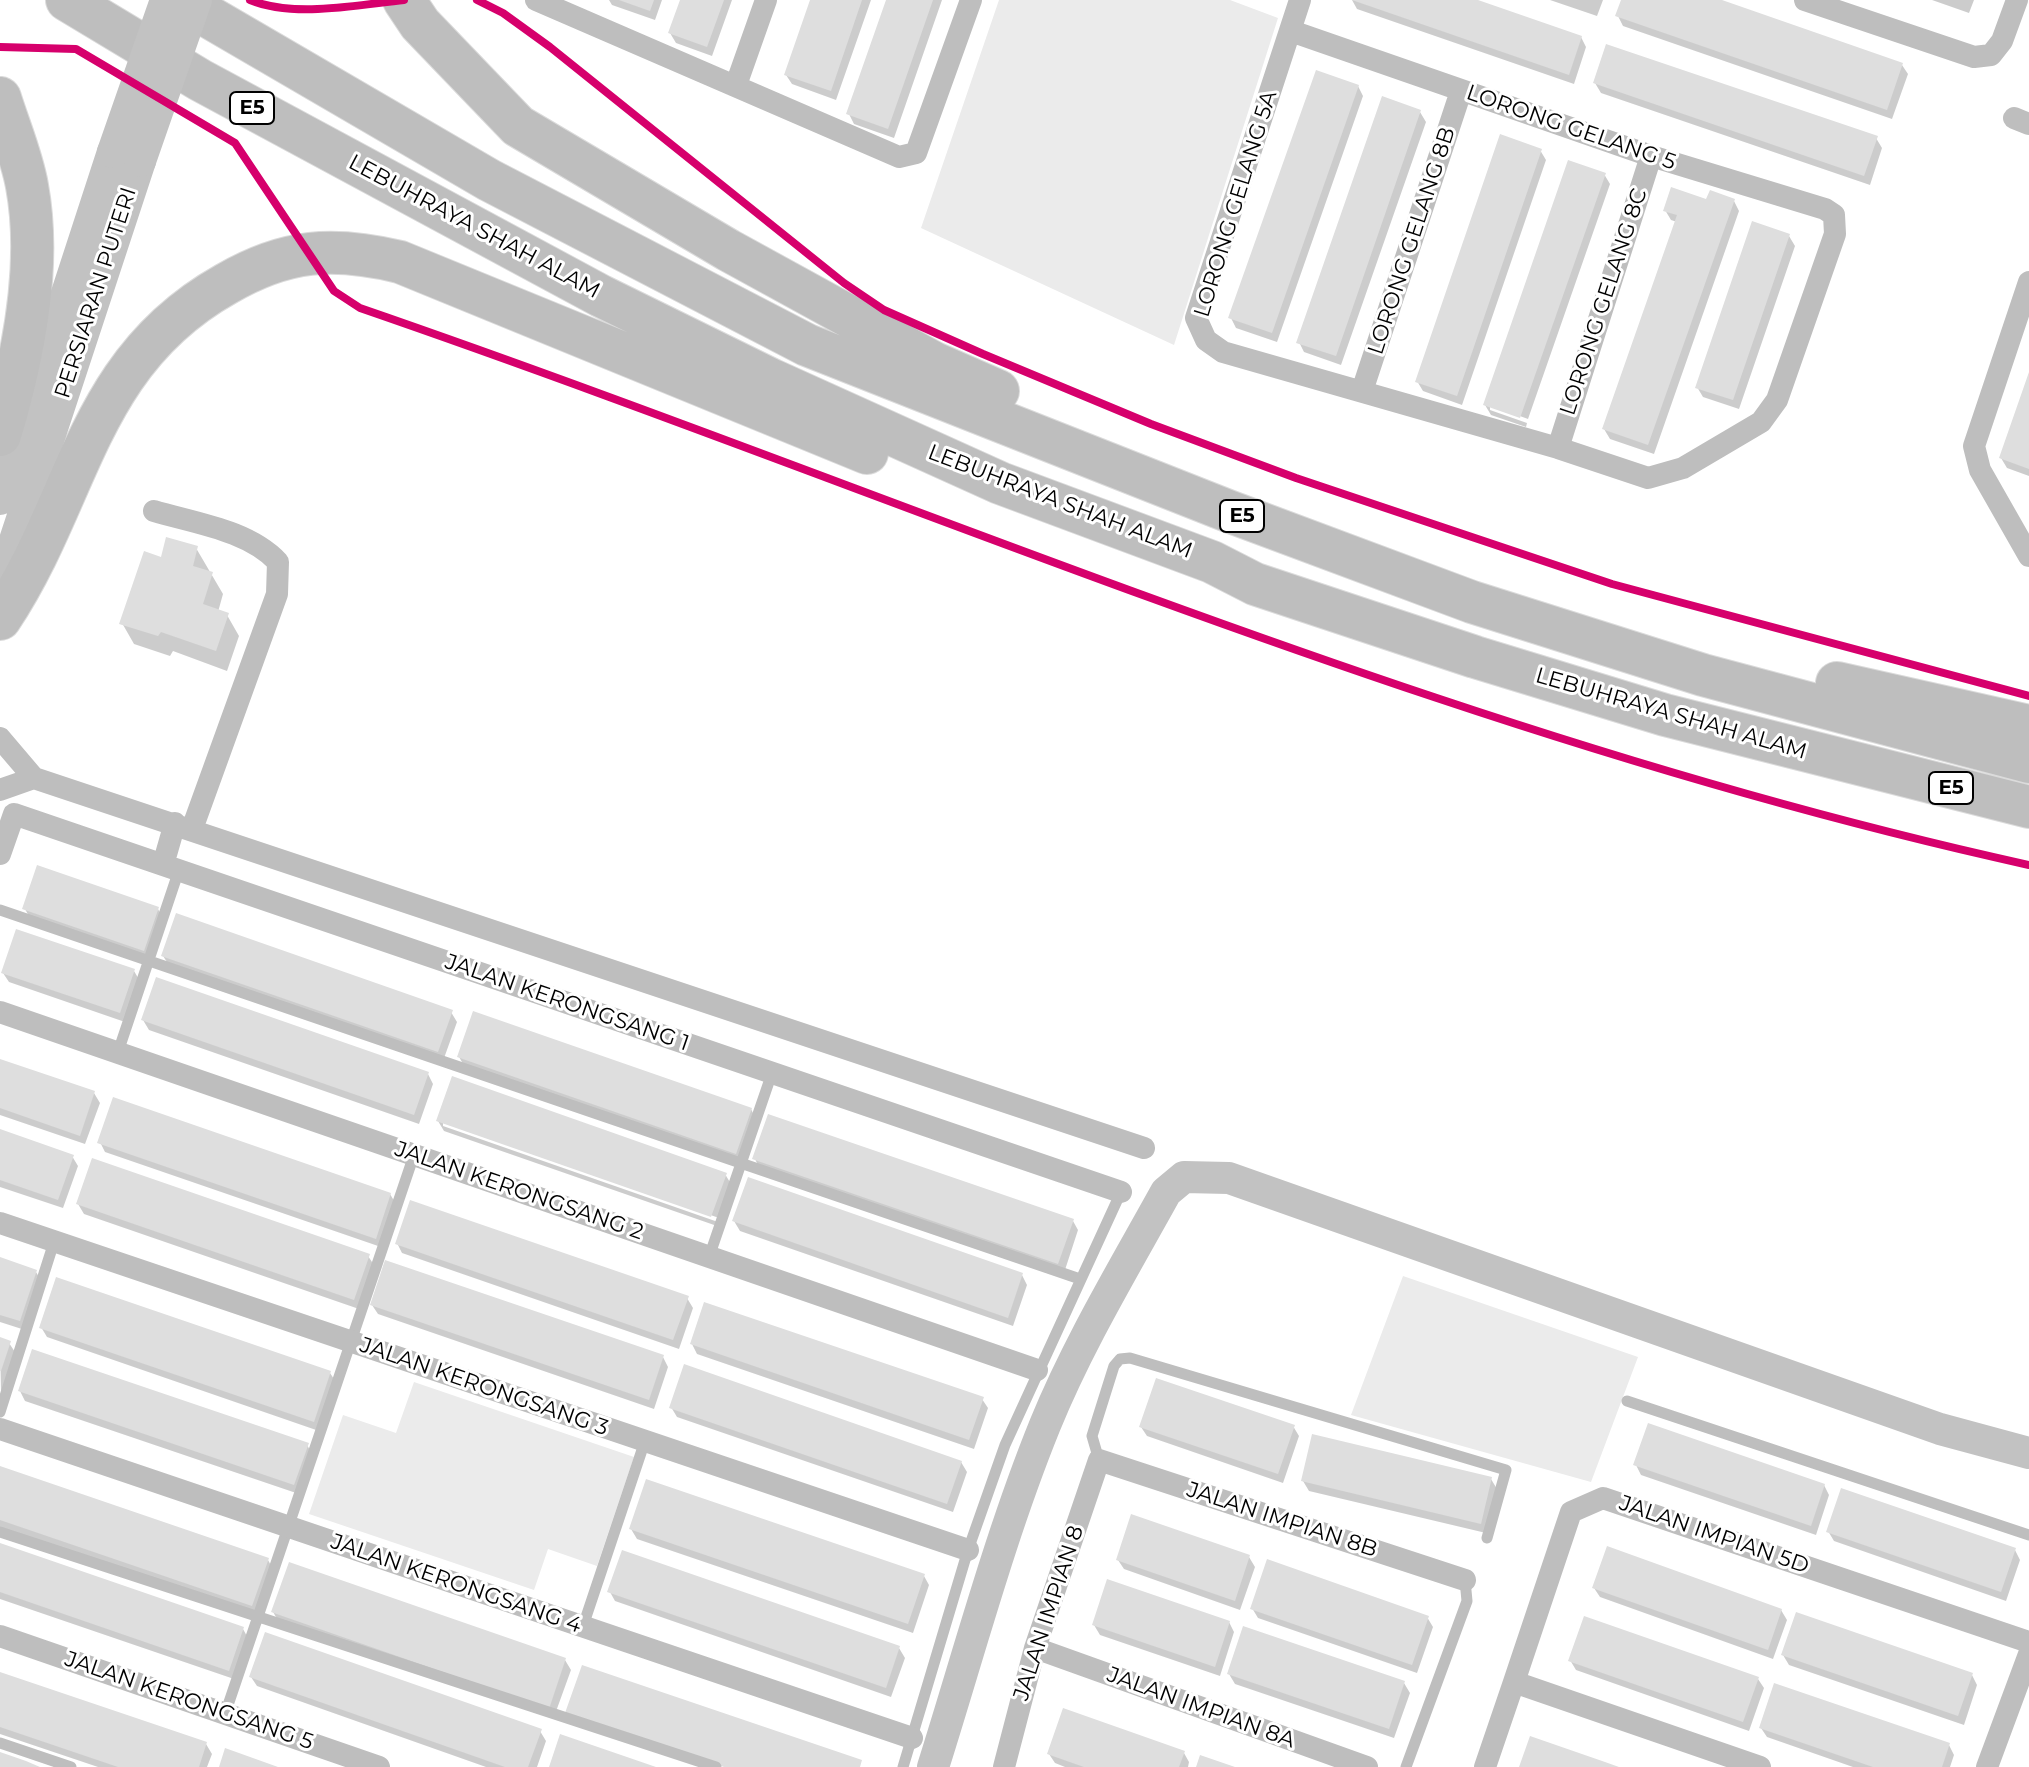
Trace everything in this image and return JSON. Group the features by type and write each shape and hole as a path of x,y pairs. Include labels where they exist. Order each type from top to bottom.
{"highway":[{"name":"LEBUHRAYA SHAH ALAM","path":"67,0 200,80 616,303 772,380 1000,483 1212,562 1255,584 1665,715 2029,807"},
{"name":"LEBUHRAYA SHAH ALAM","path":"180,0 489,180 807,345 1228,511 1472,602 1703,675 2029,762"},
{"path":"404,0 420,24 518,126 728,250 934,363 1103,435 1228,511"},
{"path":"0,98 27,187 31,253 25,334 0,435"},
{"path":"0,619 33,560 86,439 125,373 152,338 178,314 241,275 282,257 326,251 357,251 400,262 1115,554 1255,584"},
{"path":"1472,602 2029,726"},
{"path":"1874,770 2029,818"}],"street":[{"name":"PERSIARAN PUTERI","path":"0,586 126,157 166,0"},
{"name":"PERSIARAN PUTERI","path":"0,499 126,157 196,0"},
{"path":"536,0 564,5 887,154 909,157 916,153 971,0"},
{"path":"736,85 766,0"},
{"name":"LORONG GELANG 5A","path":"1300,0 1196,318 1206,340 1223,352 1362,391"},
{"path":"1805,0 1948,51 1974,57 1991,55 2002,41 2017,0"},
{"name":"LORONG GELANG 5","path":"1291,31 1651,156 1825,209 1834,215 1835,234 1777,400 1761,422 1683,468 1648,478 1558,448"},
{"name":"LORONG GELANG 8B","path":"1362,391 1461,91"},
{"name":"LORONG GELANG 8C","path":"1558,448 1651,156"},
{"path":"2029,282 2022,327 1974,446 1980,470 2029,556"},
{"path":"1362,391 1558,448"},
{"path":"154,511 238,536 267,550 278,562 277,594 184,826 171,868"},
{"path":"0,738 34,778 1144,1148"},
{"path":"0,790 34,778"},
{"name":"JALAN KERONGSANG 1","path":"0,854 14,814 1121,1192"},
{"name":"JALAN KERONGSANG 2","path":"0,1012 1037,1370"},
{"path":"933,1767 1011,1518 1045,1425 1077,1358 1166,1192 1184,1177 1229,1178 1940,1429 2029,1453"},
{"name":"JALAN KERONGSANG 3","path":"0,1223 968,1550"},
{"name":"JALAN KERONGSANG 4","path":"0,1429 912,1738"},
{"name":"JALAN IMPIAN 8B","path":"1099,1460 1465,1580"},
{"name":"JALAN IMPIAN 8","path":"1004,1767 1035,1648 1099,1460"},
{"name":"JALAN IMPIAN 5D","path":"1485,1767 1571,1512 1603,1498 2029,1642"},
{"name":"JALAN KERONGSANG 5","path":"0,1636 379,1767"},
{"name":"JALAN IMPIAN 8A","path":"1035,1648 1367,1767"},
{"path":"1987,1767 2029,1654"},
{"path":"1514,1682 1760,1767"}],"lane":[{"path":"118,1052 149,960 171,868"},
{"path":"0,910 1080,1279"},
{"path":"709,1257 772,1073"},
{"path":"225,1714 414,1155"},
{"path":"903,1767 968,1550 1005,1445 1121,1192"},
{"path":"0,1412 54,1242"},
{"path":"1099,1460 1092,1436 1114,1366 1120,1359 1130,1358 1506,1470 1487,1538"},
{"path":"1627,1401 2029,1535"},
{"path":"583,1626 645,1441"},
{"path":"0,1532 716,1767"},
{"path":"1406,1767 1467,1601 1465,1580"},
{"path":"0,1743 71,1767"}],"shaded area":[{"path":"999,0 1230,0 1278,18 1174,345 921,228"},
{"path":"1403,1276 1638,1357 1591,1482 1351,1415"},
{"path":"414,1382 634,1457 597,1566 548,1549 534,1590 309,1514 343,1415 396,1433"}],"building":[{"path":"619,0 654,0 650,11"},
{"path":"680,0 724,0 707,47 668,33"},
{"path":"810,0 862,0 831,91 784,75"},
{"path":"886,0 933,0 888,129 846,114"},
{"path":"1352,0 1478,0 1582,36 1569,75"},
{"path":"1621,0 1722,0 1903,63 1887,110 1615,16"},
{"path":"1606,44 1878,136 1864,176 1593,83"},
{"path":"1316,70 1359,85 1272,333 1228,318"},
{"path":"1382,96 1421,110 1336,356 1296,343"},
{"path":"1500,134 1542,149 1457,396 1415,382"},
{"path":"1568,160 1606,173 1520,418 1483,405"},
{"path":"1671,187 1706,199 1710,190 1735,199 1648,445 1602,429 1677,215 1663,211"},
{"path":"1752,221 1790,234 1733,400 1695,388"},
{"path":"2029,372 2029,469 1999,458"},
{"path":"166,537 198,546 193,566 213,572 203,604 229,613 216,651 161,632 158,636 119,624 144,551 161,557"},
{"path":"37,865 159,907 144,951 22,909"},
{"path":"176,913 453,1010 438,1052 161,956"},
{"path":"16,929 135,969 120,1013 1,973"},
{"path":"156,977 429,1072 414,1115 141,1020"},
{"path":"473,1011 752,1108 736,1154 457,1057"},
{"path":"0,1059 95,1091 80,1136 0,1108"},
{"path":"452,1076 727,1173 711,1217 436,1121"},
{"path":"113,1097 391,1193 376,1239 97,1143"},
{"path":"768,1114 1074,1219 1058,1264 752,1159"},
{"path":"0,1129 74,1155 58,1200 0,1180"},
{"path":"92,1158 370,1254 354,1300 76,1204"},
{"path":"748,1177 1023,1273 1008,1318 732,1221"},
{"path":"410,1200 689,1296 673,1340 395,1244"},
{"path":"0,1257 37,1270 20,1321 0,1315"},
{"path":"385,1260 664,1355 649,1400 370,1305"},
{"path":"56,1277 331,1371 314,1422 39,1328"},
{"path":"704,1302 984,1397 969,1440 690,1344"},
{"path":"0,1337 11,1341 1,1371 0,1371"},
{"path":"32,1349 309,1443 294,1485 18,1391"},
{"path":"684,1364 962,1461 947,1504 669,1408"},
{"path":"1156,1378 1295,1425 1278,1474 1139,1427"},
{"path":"1648,1423 1825,1484 1811,1526 1633,1465"},
{"path":"1312,1434 1492,1477 1481,1524 1301,1481"},
{"path":"0,1466 269,1558 252,1606 0,1520"},
{"path":"646,1479 925,1574 908,1624 629,1529"},
{"path":"1841,1488 2016,1548 2001,1592 1826,1532"},
{"path":"1131,1514 1250,1555 1235,1601 1116,1560"},
{"path":"0,1543 244,1627 229,1671 0,1592"},
{"path":"1607,1546 1782,1609 1768,1650 1592,1588"},
{"path":"622,1550 900,1646 886,1688 607,1592"},
{"path":"1267,1559 1429,1616 1412,1665 1250,1609"},
{"path":"289,1562 566,1658 549,1709 271,1612"},
{"path":"1107,1579 1230,1621 1215,1667 1092,1625"},
{"path":"1796,1612 1973,1673 1958,1716 1781,1655"},
{"path":"1584,1616 1759,1677 1743,1722 1568,1661"},
{"path":"1243,1626 1405,1681 1389,1729 1227,1674"},
{"path":"265,1632 542,1729 528,1767 505,1767 249,1677"},
{"path":"582,1665 862,1760 860,1767 724,1767 565,1713"},
{"path":"0,1672 207,1742 199,1767 118,1767 0,1727"},
{"path":"1774,1683 1950,1743 1942,1767 1873,1767 1759,1728"},
{"path":"1063,1708 1185,1751 1179,1767 1084,1767 1047,1754"},
{"path":"560,1734 656,1767 549,1767"},
{"path":"1530,1736 1605,1762 1619,1767 1519,1767"},
{"path":"225,1748 278,1767 219,1767"},
{"path":"0,1752 26,1761 40,1767 0,1767"},
{"path":"1200,1755 1235,1767 1196,1767"}],"cycle path":[{"path":"250,0 306,9 404,0"},
{"path":"477,0 503,13 550,47 844,283 884,310 1151,424 1296,478 1612,584 2029,696"},
{"path":"0,47 76,49 235,143 334,291 360,308 1394,684 1604,752 1815,813 2029,865"}]}
